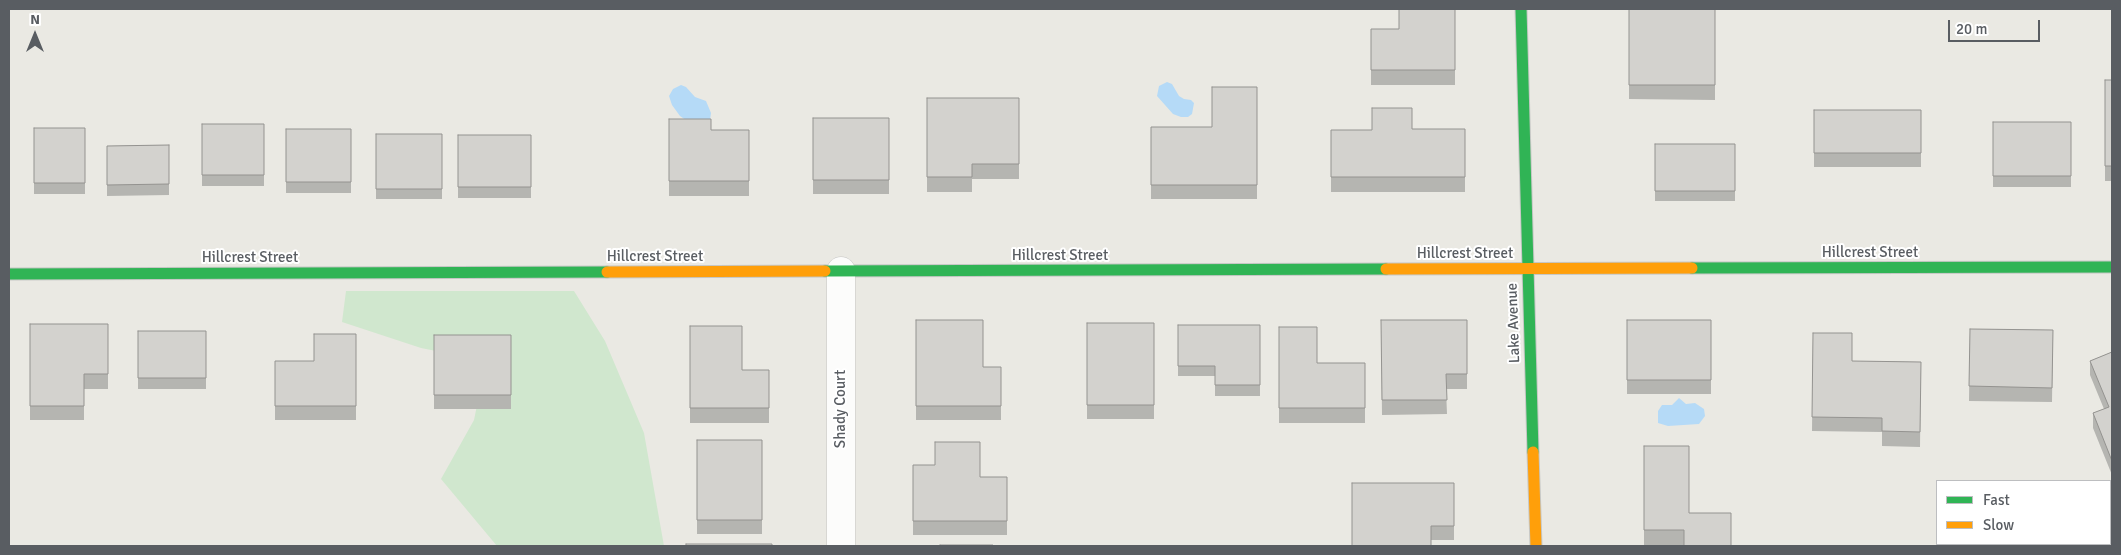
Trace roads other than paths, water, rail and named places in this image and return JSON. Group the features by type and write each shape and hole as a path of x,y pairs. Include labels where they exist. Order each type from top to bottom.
{"street":[{"name":"Lake Avenue","path":"1520,9 1536,546"},
{"name":"Hillcrest Street","path":"9,274 2112,266"},
{"name":"Shady Court","path":"840,546 841,272"}],"water":[{"path":"1167,82 1172,84 1179,96 1194,103 1192,114 1188,117 1173,114 1157,96 1159,86"},
{"path":"681,85 686,87 695,97 706,101 711,113 710,120 690,123 680,116 672,105 669,96 673,89"},
{"path":"1679,398 1686,404 1695,403 1704,409 1705,416 1699,424 1668,426 1658,423 1658,411 1662,405 1672,405"}]}
